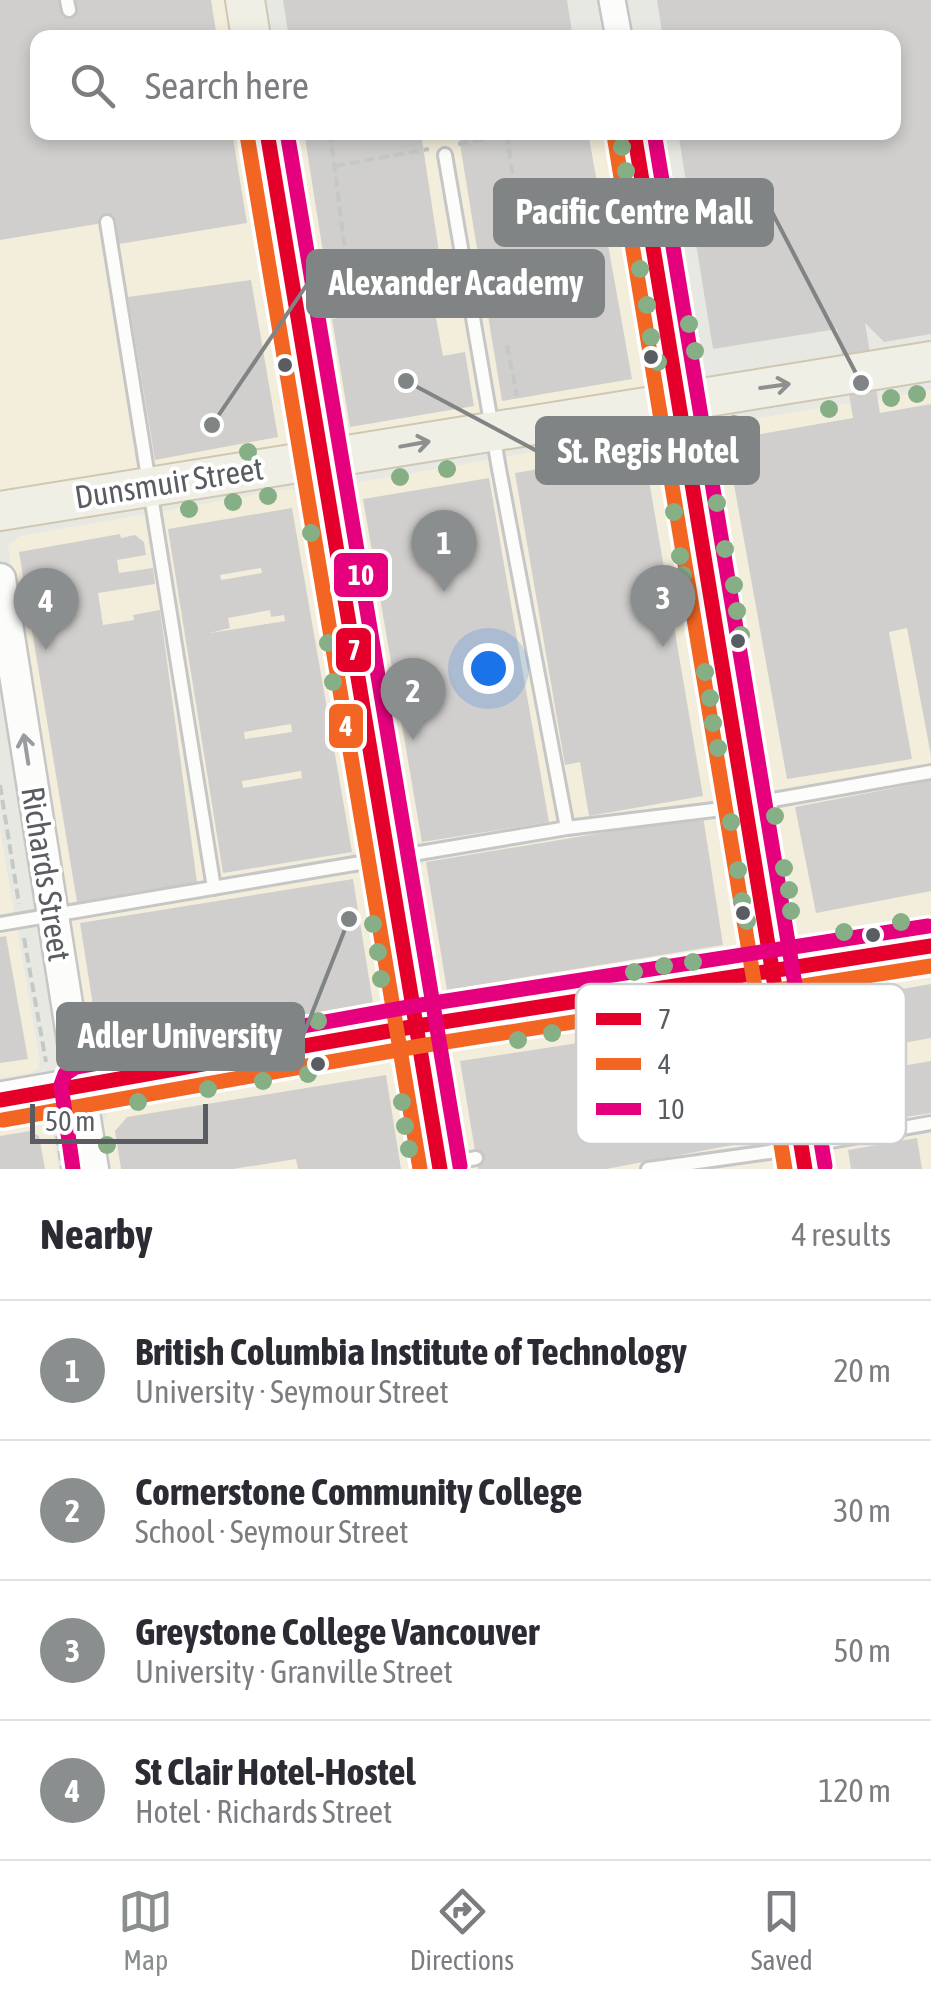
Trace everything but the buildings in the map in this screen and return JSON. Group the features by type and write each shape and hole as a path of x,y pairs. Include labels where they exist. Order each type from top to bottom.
{"main road":[{"path":"246,0 251,30"},
{"path":"268,140 417,1026 452,1164"},
{"name":"Dunsmuir Street","path":"0,511 931,360"},
{"path":"698,984 931,946"},
{"path":"0,1100 417,1026 576,1002"}],"street":[{"path":"612,0 617,30"},
{"path":"635,140 773,984"},
{"name":"Richards Street","path":"0,579 94,1169"}],"lane":[{"path":"442,151 567,828"},
{"path":"107,222 214,888"},
{"path":"292,288 463,265"},
{"path":"0,924 567,828 745,805 931,772"},
{"path":"906,1129 931,1122"},
{"path":"648,1169 803,1157 851,1144"}],"path":[{"path":"331,140 346,258"},
{"path":"456,144 476,140"},
{"path":"508,140 518,209"},
{"path":"334,166 442,151"},
{"path":"507,346 518,398"},
{"name":"Richards Street","path":"0,785 19,903"},
{"name":"Richards Street","path":"23,930 46,1060"},
{"path":"56,1124 62,1169"}],"shaded area":[{"path":"0,0 225,0 230,30 30,30 30,140 248,140 299,447 0,497"},
{"path":"294,140 625,140 667,386 346,437"},
{"path":"931,390 931,921 804,940 790,923 772,816 757,777 703,432 710,426"},
{"path":"671,428 675,434 750,922 747,943 728,959 444,1004 434,991 414,873 425,861 422,844 407,835 354,489 360,482"},
{"path":"289,489 302,492 306,500 363,843 360,850 349,854 351,874 364,874 369,880 388,1003 376,1014 99,1061 90,1052 8,546 20,536"},
{"path":"0,830 40,1062 38,1069 30,1073 0,1078"},
{"path":"931,973 931,1169 817,1169 813,1144 906,1144 906,984 853,984"},
{"path":"576,1027 576,1144 780,1144 783,1169 464,1169 447,1061 452,1048"},
{"path":"384,1057 400,1069 417,1169 109,1169 103,1124 107,1113 120,1102"},
{"path":"39,1115 51,1124 59,1169 0,1169 0,1121"}],"transit line":[{"name":"4","path":"248,140 420,1169"},
{"name":"7","path":"268,140 440,1169"},
{"name":"10","path":"288,140 460,1166"},
{"name":"4","path":"615,140 754,984"},
{"name":"7","path":"635,140 774,984"},
{"name":"10","path":"655,140 795,984"},
{"name":"10","path":"73,1169 61,1085 65,1074 76,1067 414,1006 928,926"},
{"name":"7","path":"687,984 931,946"},
{"name":"4","path":"816,984 931,966"},
{"name":"7","path":"0,1100 576,1001"},
{"name":"4","path":"3,1120 576,1022"},
{"name":"4","path":"781,1144 785,1169"},
{"name":"7","path":"801,1144 805,1169"},
{"name":"10","path":"821,1144 825,1166"}],"place":[{"name":"St. Regis Hotel","path":"406,381"},
{"name":"Pacific Centre Mall","path":"861,383"},
{"name":"Alexander Academy","path":"212,425"},
{"name":"British Columbia Institute of Technology","path":"444,592"},
{"name":"Greystone College Vancouver","path":"663,647"},
{"name":"St Clair Hotel-Hostel","path":"46,650"},
{"name":"Cornerstone Community College","path":"413,740"},
{"name":"Adler University","path":"349,919"}]}
